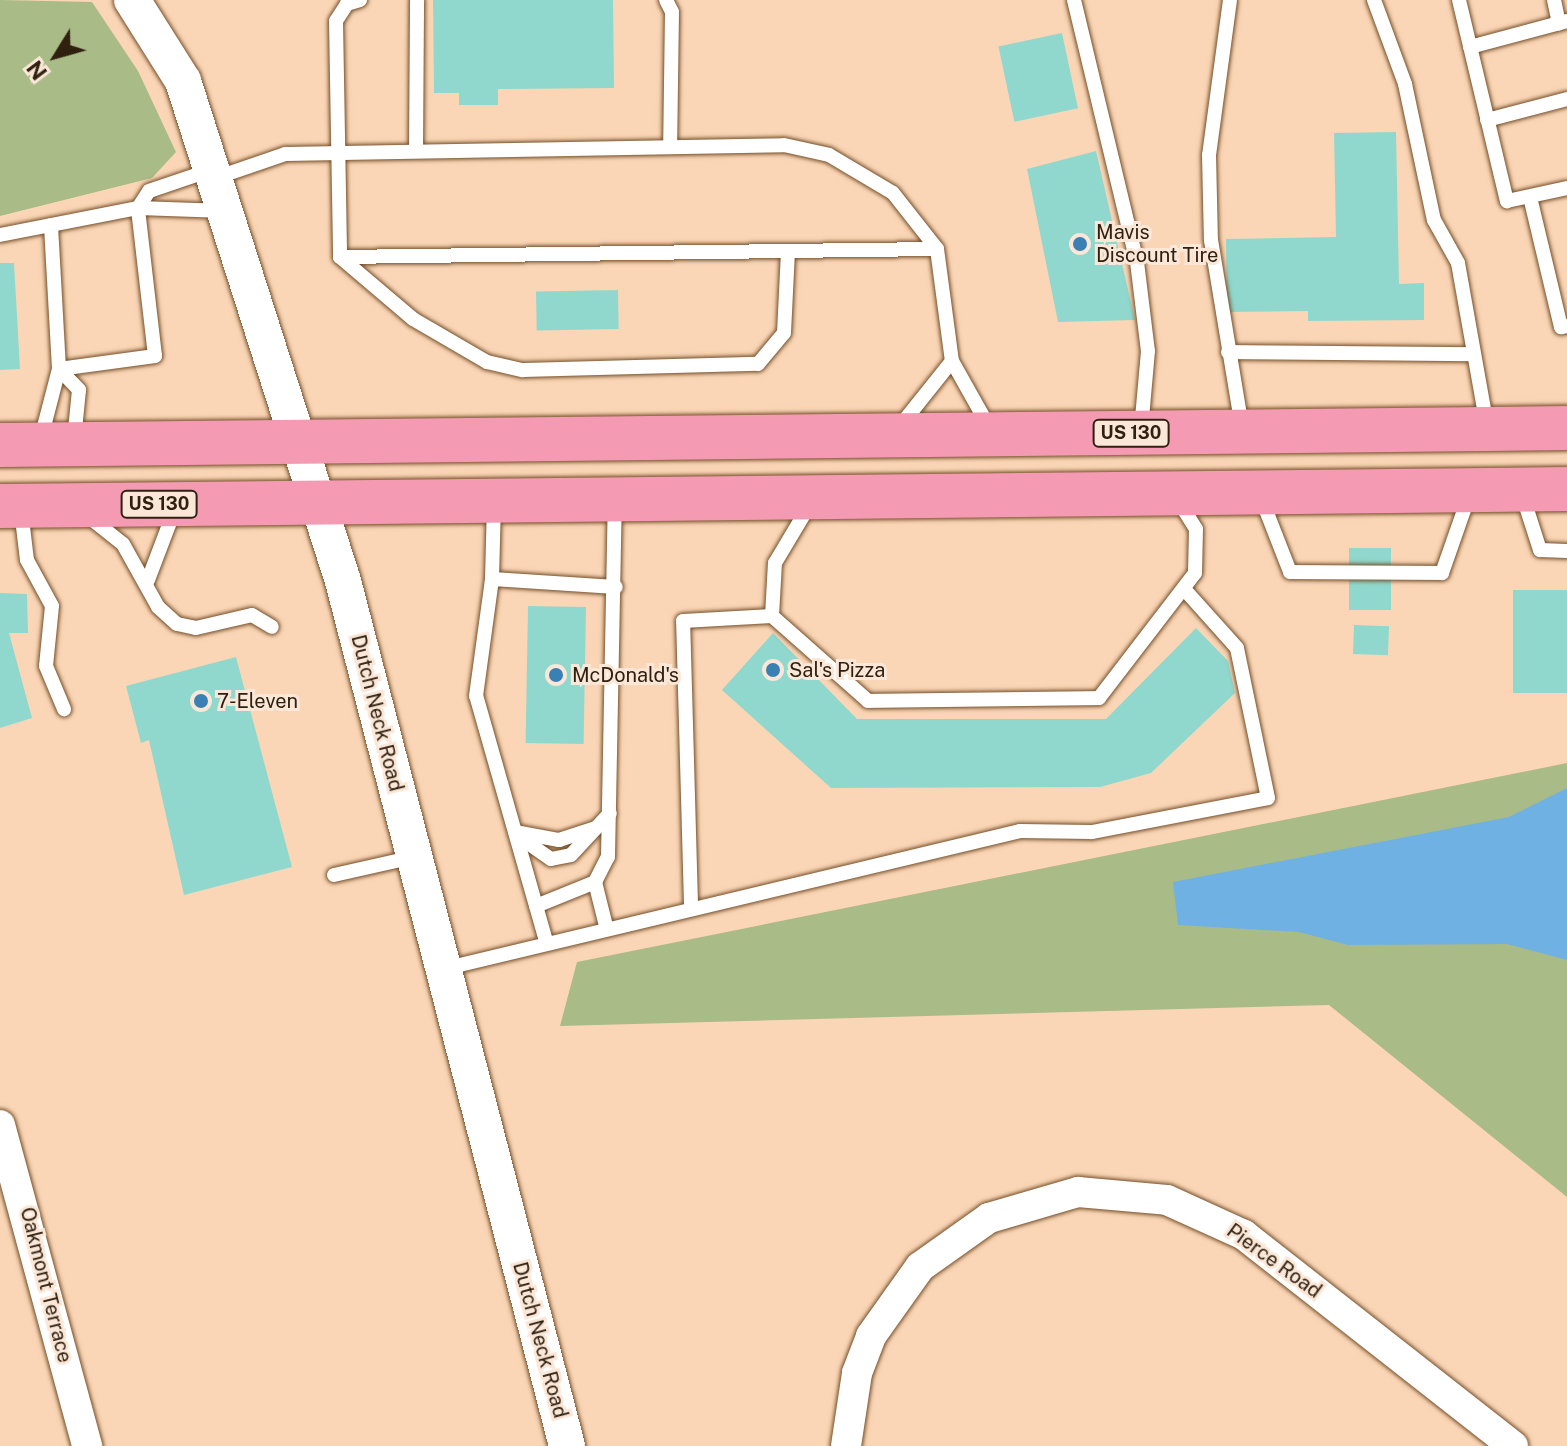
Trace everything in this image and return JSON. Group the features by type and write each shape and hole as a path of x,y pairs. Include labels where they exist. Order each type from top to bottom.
{"highway":[{"name":"US 130","path":"37,446 1567,428"},
{"name":"US 130","path":"10,506 1567,489"}],"street":[{"name":"Dutch Neck Road","path":"132,0 183,81 318,502 567,1446"},
{"name":"Oakmont Terrace","path":"0,1125 87,1446"},
{"name":"Pierce Road","path":"846,1446 857,1373 871,1336 920,1267 989,1218 1078,1192 1167,1200 1244,1235 1513,1446"}],"lane":[{"path":"360,0 347,4 336,21 340,257 413,319 487,362 523,370 758,364 784,333 788,252"},
{"path":"416,151 417,0"},
{"path":"666,0 672,12 670,147"},
{"path":"1074,0 1137,262 1148,351 1141,433"},
{"path":"1230,0 1209,155 1211,240 1243,432"},
{"path":"1374,0 1405,84 1434,220 1458,263 1469,354 1488,429"},
{"path":"1459,0 1507,201 1567,188"},
{"path":"1470,47 1563,22 1554,0"},
{"path":"1487,120 1567,99"},
{"path":"0,235 138,208 218,186 285,154 784,145 829,155 893,193 937,249 952,361 993,434"},
{"path":"59,369 155,356 138,208 149,191 218,186"},
{"path":"1530,197 1561,327 1567,326"},
{"path":"37,446 59,369 51,225"},
{"path":"340,257 937,249"},
{"path":"1228,352 1469,354"},
{"path":"893,435 952,361"},
{"path":"37,446 82,414 79,390 59,369"},
{"path":"1259,492 1290,572 1442,573 1471,490"},
{"path":"1521,490 1540,550 1567,551"},
{"path":"691,904 683,621 772,616 868,701 1099,698 1184,589 1201,551 1172,492"},
{"path":"772,616 782,541 818,496"},
{"path":"536,906 595,882 608,857 616,587 615,499"},
{"path":"494,500 492,579 476,696 546,941"},
{"path":"148,580 178,504"},
{"path":"73,505 123,544 148,580 158,607 177,624 196,628 252,615 272,627"},
{"path":"10,506 27,560 52,606 46,666 64,709"},
{"path":"492,579 616,587"},
{"path":"443,969 691,904 1020,831 1092,832 1268,798 1237,648 1184,589"},
{"path":"515,832 551,859 584,846 595,828 610,813"},
{"path":"334,875 414,857"},
{"path":"595,882 606,926"}],"green space":[{"path":"0,0 92,2 138,71 176,152 152,178 0,216"},
{"path":"1567,763 1567,1197 1329,1005 560,1026 577,962"}],"water":[{"path":"1567,788 1567,960 1507,944 1348,945 1299,932 1178,925 1173,882 1509,817"}],"building":[{"path":"433,0 613,0 614,88 498,89 498,105 459,105 459,93 434,93"},
{"path":"1062,33 1078,108 1014,122 998,47"},
{"path":"1396,132 1399,284 1424,283 1424,320 1308,321 1308,311 1227,312 1226,239 1336,237 1334,133"},
{"name":"Mavis Discount Tire","path":"1096,151 1135,320 1058,322 1027,169"},
{"path":"0,263 14,263 20,369 0,370"},
{"path":"618,290 619,329 537,330 536,291"},
{"path":"1349,548 1391,548 1391,610 1349,610"},
{"path":"1513,590 1567,590 1567,693 1513,693"},
{"path":"0,593 27,594 28,633 9,633 32,718 0,728"},
{"name":"McDonald's","path":"528,606 586,607 584,744 526,743"},
{"path":"1354,625 1389,626 1388,655 1353,654"},
{"path":"1196,628 1228,661 1235,693 1151,773 1100,787 831,788 722,690 773,633 857,719 1106,719"},
{"path":"236,657 292,867 184,895 149,740 141,743 126,686"}],"place":[{"name":"Mavis Discount Tire","path":"1080,244"},
{"name":"Sal's Pizza","path":"773,670"},
{"name":"McDonald's","path":"556,675"},
{"name":"7-Eleven","path":"201,701"}]}
